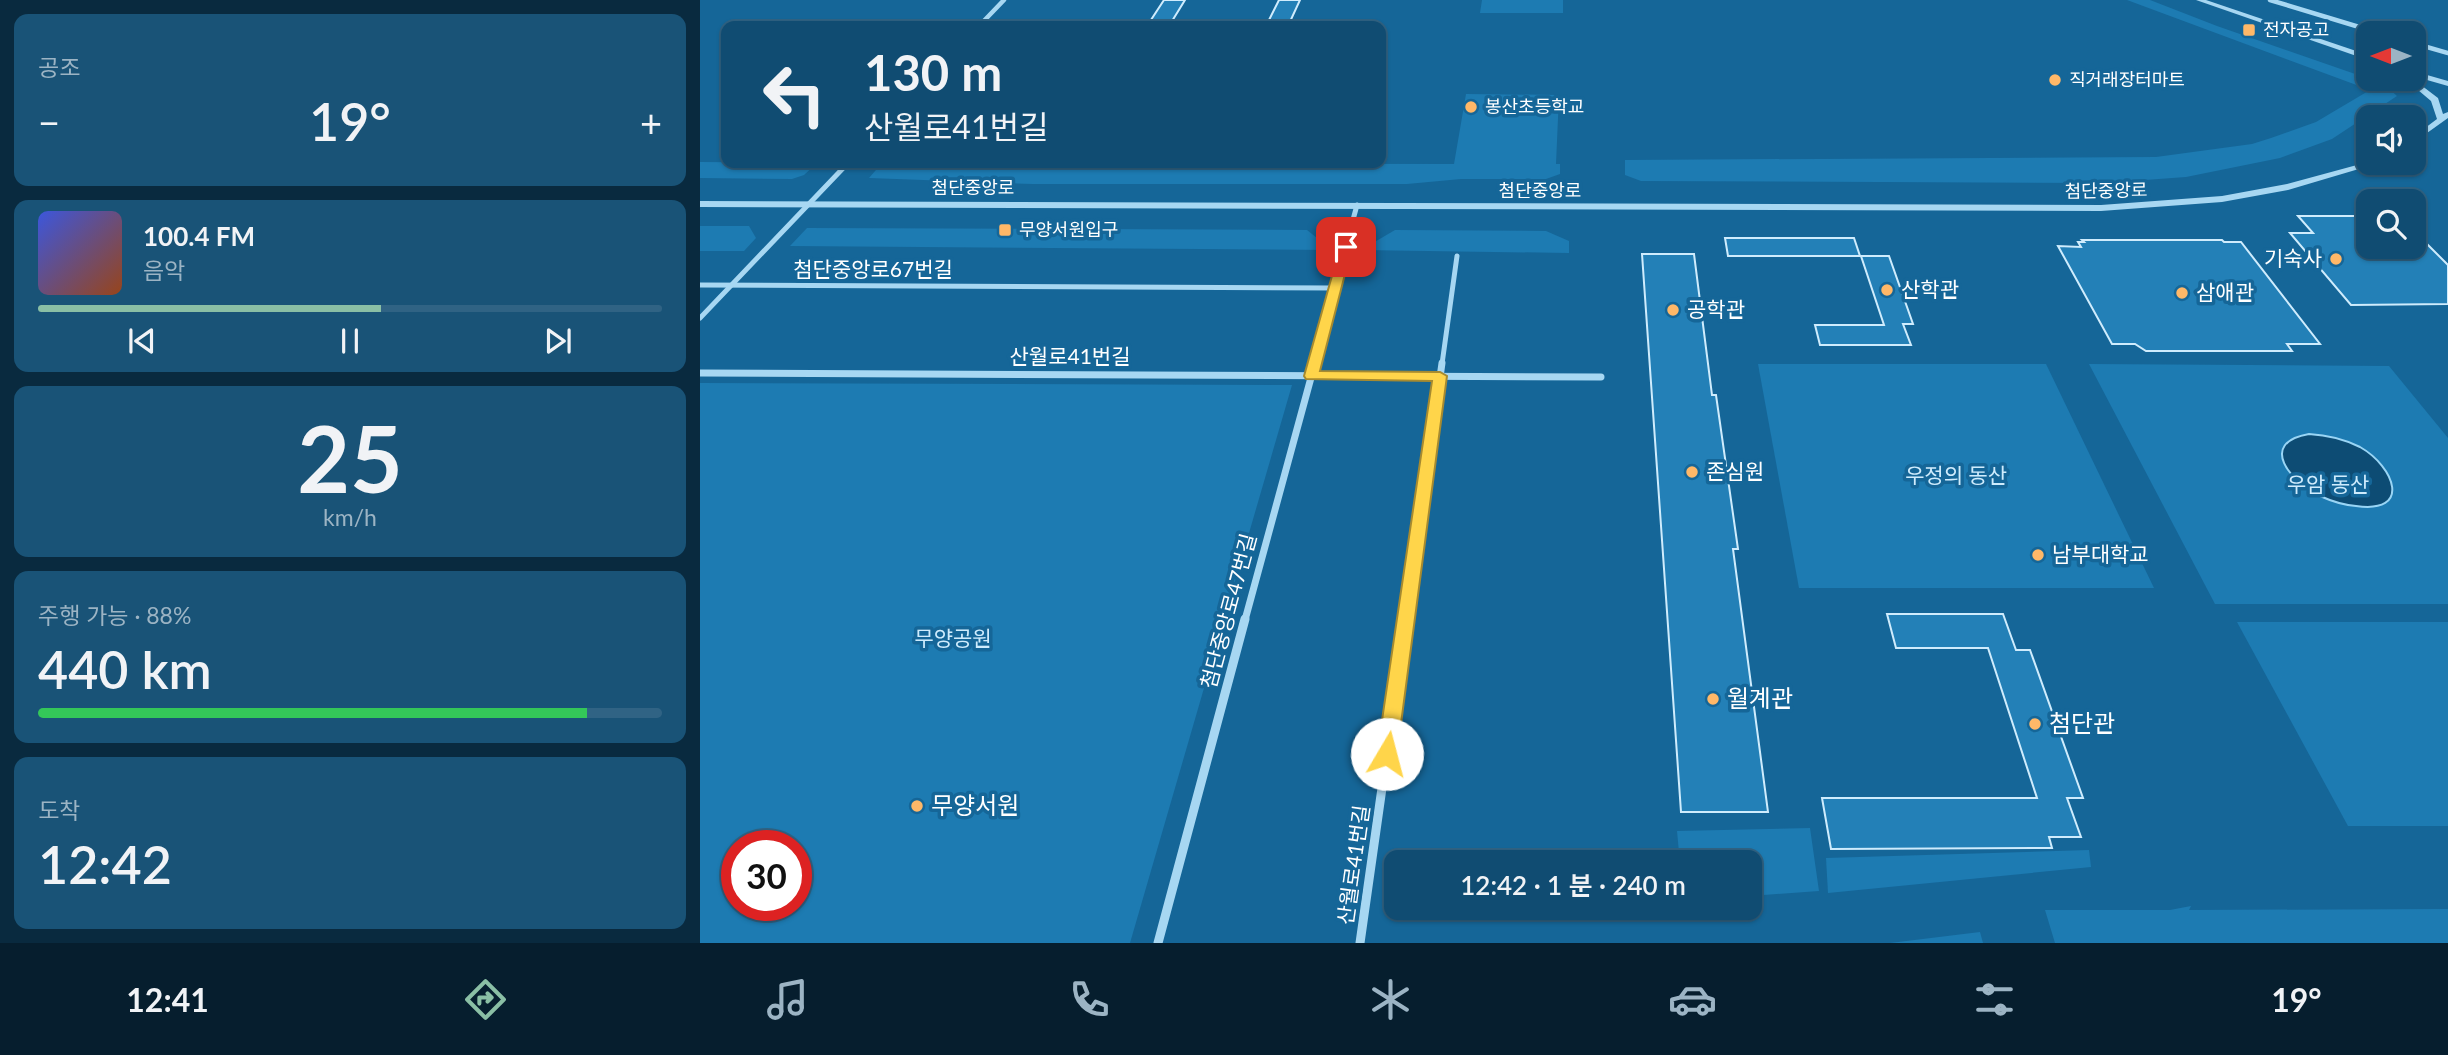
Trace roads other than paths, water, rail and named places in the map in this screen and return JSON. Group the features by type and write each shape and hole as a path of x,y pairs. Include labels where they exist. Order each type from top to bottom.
{"street":[{"path":"984,21 1004,0"},
{"path":"2199,0 2356,54"},
{"path":"2270,0 2356,26"},
{"path":"2426,47 2448,53"},
{"path":"2426,77 2448,84"},
{"path":"2424,91 2435,100 2445,116 2426,131"},
{"name":"첨단중앙로67번길","path":"700,318 843,168"},
{"name":"첨단중앙로","path":"700,204 2101,208 2222,199 2288,187 2356,168"},
{"name":"첨단중앙로47번길","path":"1158,943 1357,205"},
{"name":"산월로41번길","path":"1360,943 1457,256"},
{"name":"첨단중앙로67번길","path":"700,285 1335,288"},
{"name":"산월로41번길","path":"700,373 1601,377"}],"place":[{"name":"전자공고","path":"2249,30"},
{"name":"직거래장터마트","path":"2055,80"},
{"name":"봉산초등학교","path":"1471,107"},
{"name":"무양서원입구","path":"1005,230"},
{"name":"기숙사","path":"2336,259"},
{"name":"산학관","path":"1887,290"},
{"name":"삼애관","path":"2182,293"},
{"name":"공학관","path":"1673,310"},
{"name":"존심원","path":"1692,472"},
{"name":"남부대학교","path":"2038,555"},
{"name":"월계관","path":"1713,699"},
{"name":"첨단관","path":"2035,724"},
{"name":"무양서원","path":"917,806"}],"park label":[{"name":"우정의 동산","path":"1956,476"},
{"name":"우암 동산","path":"2328,485"},
{"name":"무양공원","path":"953,639"}]}
